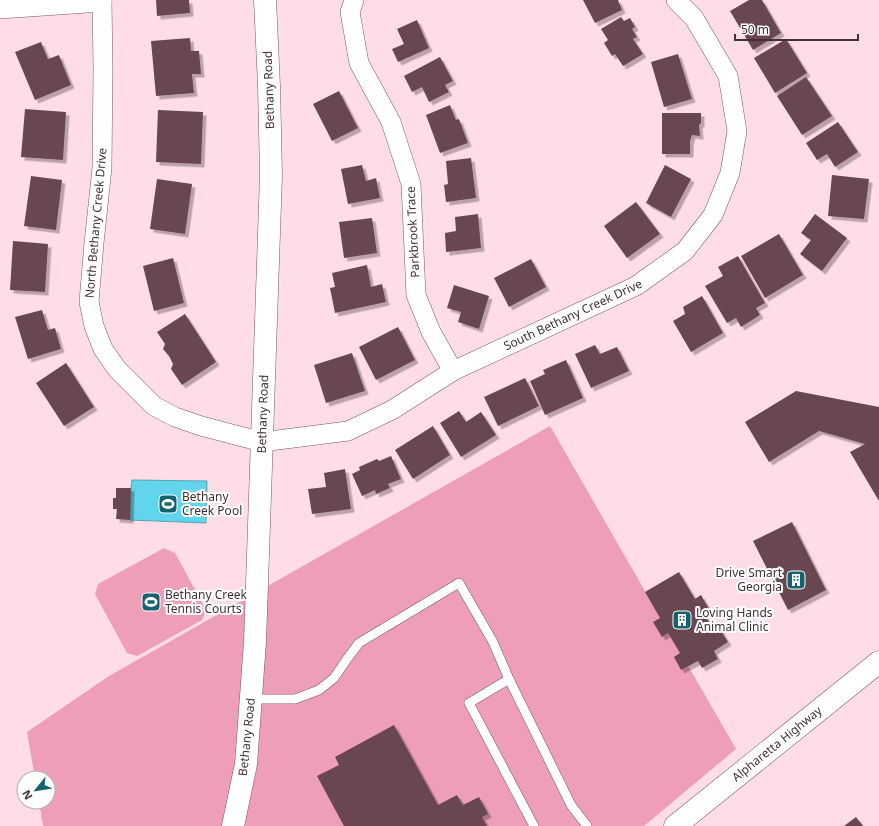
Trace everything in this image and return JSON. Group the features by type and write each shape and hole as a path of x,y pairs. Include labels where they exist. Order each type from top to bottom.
{"street":[{"name":"Bethany Road","path":"233,826 246,764 255,642 271,175 265,0"},
{"name":"Parkbrook Trace","path":"354,0 350,12 359,63 391,122 411,184 416,295 431,332 453,371"},
{"name":"South Bethany Creek Drive","path":"262,442 348,431 392,410 453,371 636,286 685,251 713,215 730,173 737,131 728,76 694,18 676,0"},
{"name":"North Bethany Creek Drive","path":"102,1 102,168 89,302 94,326 103,348 117,369 154,406 175,417 201,426 262,442"},
{"path":"0,9 102,1"},
{"name":"Alpharetta Highway","path":"675,826 879,662"}],"lane":[{"path":"251,699 294,699 319,690 334,678 359,643 459,583 493,642 509,679 571,805 587,826"},
{"path":"509,679 469,703 534,826"}],"shaded area":[{"path":"550,426 736,749 644,826 43,826 40,810 56,810 56,770 34,770 27,732 109,676"},
{"name":"Bethany Creek Tennis Courts","path":"164,548 175,553 206,610 202,620 137,656 127,653 95,594 98,584"}],"water":[{"name":"Bethany Creek Pool","path":"132,480 207,481 206,523 130,520"}],"building":[{"path":"156,0 189,0 190,13 157,16"},
{"path":"583,0 618,0 622,10 595,23"},
{"path":"749,0 762,0 781,33 753,50 730,11"},
{"path":"621,17 624,21 630,18 635,27 632,29 637,37 633,39 643,54 623,66 615,54 612,56 604,43 608,40 601,29"},
{"path":"417,20 429,48 398,62 392,49 404,44 397,29"},
{"path":"190,38 191,51 199,51 201,74 192,74 194,93 156,96 151,41"},
{"path":"786,39 807,73 775,93 754,58"},
{"path":"41,42 48,59 59,55 71,85 35,100 15,52"},
{"path":"678,54 692,99 664,107 651,62"},
{"path":"440,57 453,81 445,85 449,92 429,102 422,87 412,92 404,76"},
{"path":"806,77 832,116 802,135 777,96"},
{"path":"339,91 358,128 332,141 313,104"},
{"path":"450,105 456,120 459,119 468,143 440,153 426,115"},
{"path":"25,109 66,112 63,160 21,157"},
{"path":"158,110 203,112 201,164 156,162"},
{"path":"662,113 701,113 701,123 699,125 700,136 692,135 690,141 690,154 662,154"},
{"path":"838,122 858,152 835,167 827,154 817,160 806,143"},
{"path":"471,158 476,198 446,202 444,185 448,184 446,161"},
{"path":"362,165 366,181 376,178 380,198 348,204 341,169"},
{"path":"665,165 691,179 671,217 646,203"},
{"path":"832,175 869,179 864,219 828,216"},
{"path":"31,176 62,180 56,230 24,226"},
{"path":"157,179 192,184 185,234 150,229"},
{"path":"636,202 660,234 627,258 604,226"},
{"path":"478,214 481,248 446,252 445,233 456,231 455,217"},
{"path":"815,214 847,238 822,271 800,254 811,240 801,233"},
{"path":"372,218 377,253 344,258 339,222"},
{"path":"779,234 803,275 765,298 741,256"},
{"path":"13,241 48,244 45,292 10,290"},
{"path":"738,256 765,303 756,308 760,315 741,327 736,318 727,323 705,286 723,276 718,267"},
{"path":"173,258 184,303 154,311 143,266"},
{"path":"531,259 546,287 509,307 494,278"},
{"path":"367,265 371,287 382,284 386,302 335,313 330,288 335,287 332,273"},
{"path":"454,285 489,296 479,329 458,322 461,312 447,308"},
{"path":"702,296 723,333 691,352 673,321 685,314 683,307"},
{"path":"42,310 48,330 55,328 61,349 28,359 15,317"},
{"path":"185,314 216,362 182,385 171,369 173,364 163,349 165,344 157,332"},
{"path":"398,327 415,360 376,380 359,347"},
{"path":"595,345 600,354 617,347 629,371 591,388 575,354"},
{"path":"352,353 365,391 326,403 314,365"},
{"path":"566,360 583,398 545,415 530,381 545,374 543,370"},
{"path":"66,363 94,407 64,426 36,383"},
{"path":"525,378 539,406 498,426 484,397"},
{"path":"796,391 879,407 879,501 850,452 865,444 819,431 769,462 745,422"},
{"path":"459,411 466,422 481,412 496,435 461,457 440,423"},
{"path":"433,426 450,455 413,479 395,450"},
{"path":"391,456 401,479 388,484 390,488 376,494 375,490 362,496 352,474 360,470 359,467 377,459 379,461"},
{"path":"345,469 351,509 312,514 308,489 326,487 324,473"},
{"path":"116,488 131,488 130,520 116,519 117,509 113,509 113,498 116,498"},
{"path":"792,522 826,590 788,610 753,541"},
{"name":"Loving Hands Animal Clinic","path":"679,572 695,599 701,595 709,609 703,612 715,633 720,629 728,642 714,651 718,659 702,668 698,661 681,670 674,657 680,653 668,633 662,637 653,622 660,618 645,592"},
{"path":"394,725 438,805 457,795 463,805 479,797 488,814 482,817 487,826 344,826 317,776 339,765 335,757"},
{"path":"856,817 863,826 844,826"}],"place":[{"name":"Bethany Creek Pool","path":"168,504"},
{"name":"Drive Smart Georgia","path":"796,580"},
{"name":"Bethany Creek Tennis Courts","path":"151,602"},
{"name":"Loving Hands Animal Clinic","path":"682,620"}]}
